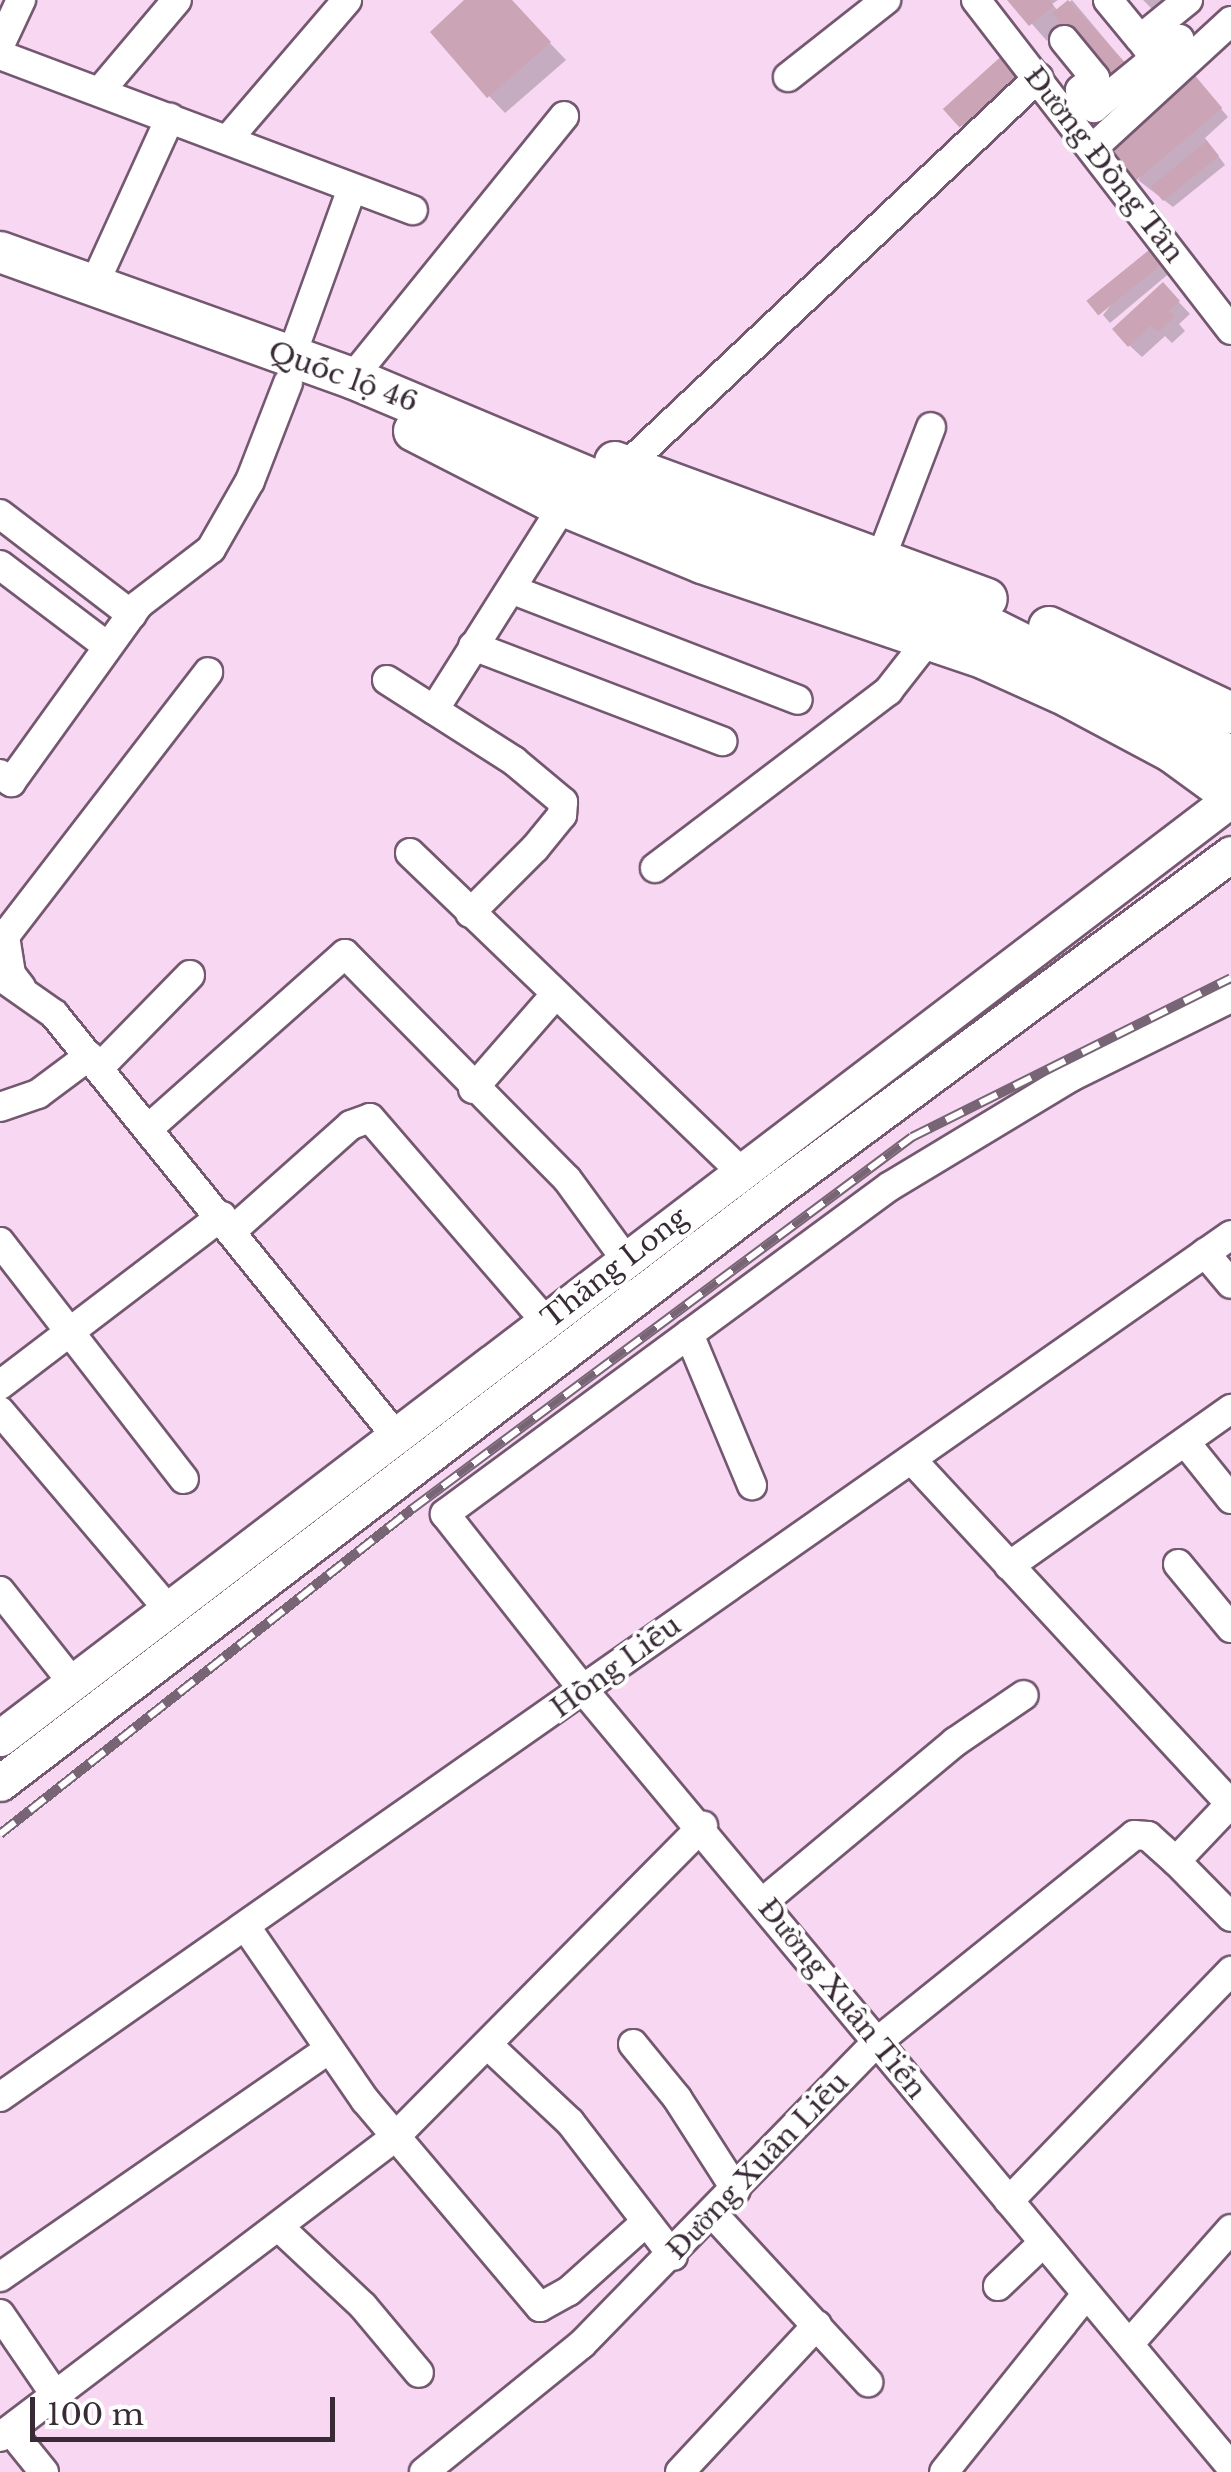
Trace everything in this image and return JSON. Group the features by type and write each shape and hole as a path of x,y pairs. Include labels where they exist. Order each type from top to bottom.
{"highway":[{"name":"Quốc lộ 46","path":"0,252 93,286 289,370 681,516 878,572"},
{"name":"Quốc lộ 46","path":"0,281 289,370 352,378 428,422"},
{"path":"428,422 627,465 878,572 1163,714 1231,758"},
{"path":"428,422 564,506 702,563 928,640 1069,697 1172,752 1231,797"},
{"path":"878,572 1000,603 1231,712"}],"main road":[{"name":"Thăng Long","path":"0,1738 1231,797"},
{"name":"Thăng Long","path":"0,1783 1231,854"},
{"path":"546,1322 570,1351"}],"street":[{"path":"0,45 21,0"},
{"path":"100,92 177,0"},
{"path":"228,140 346,0"},
{"path":"788,77 886,0"},
{"name":"Đường Đồng Tân","path":"976,0 1094,147 1231,330"},
{"path":"1108,0 1148,48"},
{"path":"1094,147 1179,38 1188,0"},
{"path":"1064,40 1103,86 1148,48 1231,21"},
{"path":"0,55 228,140 351,191 413,210"},
{"path":"627,465 1038,78"},
{"path":"352,378 564,116"},
{"path":"93,286 170,118"},
{"path":"4,785 132,615 192,569 224,531 289,370 351,191"},
{"path":"878,572 931,428"},
{"path":"434,710 564,506"},
{"path":"0,514 132,615"},
{"path":"0,566 107,646"},
{"path":"513,590 798,700"},
{"path":"655,868 888,691 928,640"},
{"path":"473,646 722,741"},
{"path":"28,996 12,974 5,936 208,672"},
{"path":"387,680 563,802 562,815 536,848 470,913"},
{"path":"410,853 739,1170"},
{"path":"149,1128 341,954 566,1179 626,1260"},
{"path":"0,976 54,1014 228,1223 395,1435"},
{"path":"0,1107 38,1094 94,1062 190,976"},
{"path":"474,1089 556,994"},
{"path":"752,1485 689,1334 955,1145 1071,1077 1231,998"},
{"path":"0,1385 69,1332 228,1223 351,1125 370,1118 546,1322"},
{"name":"Hồng Liễu","path":"0,2097 586,1693 630,1655 1231,1235"},
{"path":"0,1242 184,1479"},
{"path":"1205,1253 1231,1284"},
{"name":"Đường Xuân Tiến","path":"689,1334 450,1506 445,1517 586,1693 703,1826 1008,2202 1231,2468"},
{"path":"0,1410 168,1609"},
{"path":"1009,1566 1231,1410"},
{"path":"1186,1444 1231,1499"},
{"path":"912,1460 1231,1804 1176,1860 1231,1917"},
{"path":"1178,1564 1231,1628"},
{"path":"0,1591 72,1682"},
{"path":"763,1902 955,1742 1024,1694"},
{"path":"44,2472 5,2433 281,2229 395,2138 703,1826"},
{"name":"Đường Xuân Liễu","path":"424,2472 530,2392 673,2256 877,2042 1134,1834 1148,1836 1176,1860"},
{"path":"246,1926 395,2138 540,2306 569,2291 646,2222"},
{"path":"1008,2202 1231,1971"},
{"path":"633,2044 736,2190"},
{"path":"490,2046 570,2122 673,2256"},
{"path":"0,2277 329,2049"},
{"path":"713,2214 868,2382"},
{"path":"281,2229 363,2306 419,2373"},
{"path":"1130,2343 1231,2229"},
{"path":"998,2286 1043,2243"},
{"path":"944,2472 1086,2295"},
{"path":"0,2314 56,2396"},
{"path":"680,2472 817,2325"}],"building":[{"path":"464,0 512,0 551,42 487,98 430,32"},
{"path":"1007,0 1049,0 1054,6 1029,26"},
{"path":"1068,0 1130,68 1109,84 1052,13"},
{"path":"1006,52 1023,71 960,127 943,109"},
{"path":"1192,72 1222,108 1136,181 1105,145"},
{"path":"1207,141 1219,156 1163,201 1151,186"},
{"path":"1154,246 1166,261 1098,316 1086,301"},
{"path":"1163,282 1180,301 1169,310 1175,317 1158,332 1151,325 1128,347 1112,329"}],"railway":[{"path":"0,1834 412,1509 912,1137 1231,978"}]}
